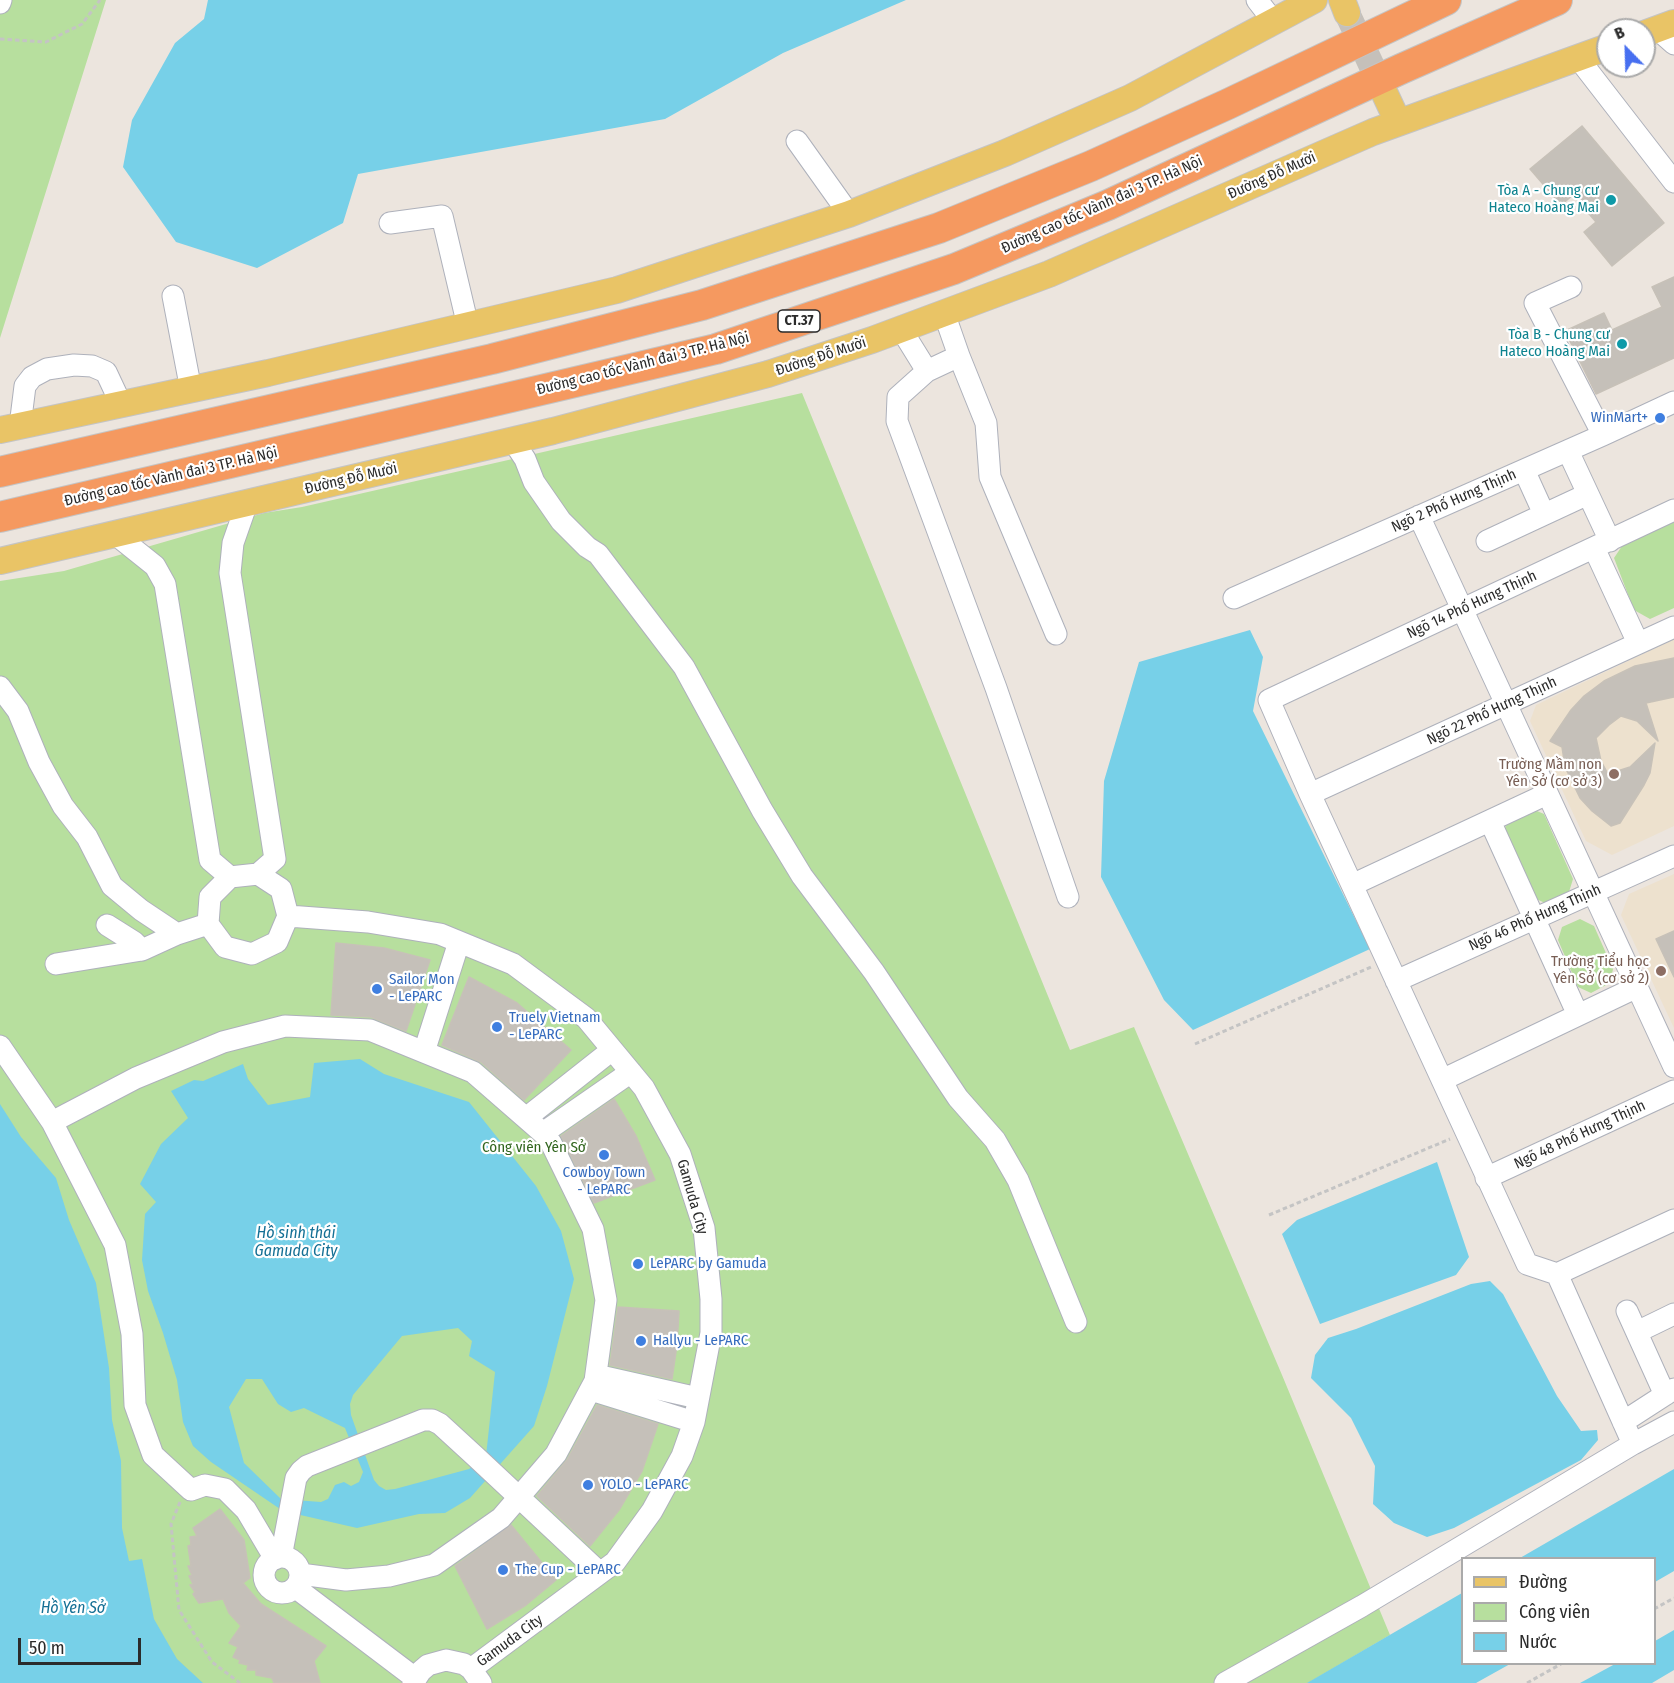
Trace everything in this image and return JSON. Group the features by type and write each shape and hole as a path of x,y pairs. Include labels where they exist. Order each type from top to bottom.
{"highway":[{"path":"0,472 503,357 702,305 927,232 1091,166 1446,0"},
{"name":"Đường cao tốc Vành đai 3 TP. Hà Nội","path":"0,517 716,349 954,269 998,251 1108,205 1557,0"},
{"path":"1515,18 1570,0"}],"main road":[{"path":"10,428 268,374 617,291 849,214 1005,153 1130,98 1314,0"},
{"name":"Đường Đỗ Mười","path":"0,561 513,441 768,374 901,329 1049,274 1398,122 1596,51"},
{"path":"1384,92 1398,122"}],"street":[{"path":"1257,0 1274,22"},
{"path":"1578,58 1674,182"},
{"path":"797,141 849,214"},
{"path":"390,223 442,216 468,326"},
{"path":"1571,287 1535,303 1603,435"},
{"path":"173,296 190,390"},
{"path":"944,313 986,423 990,477 1056,634"},
{"path":"901,329 927,371"},
{"path":"959,357 927,371 898,397 897,421 996,688 1068,897"},
{"path":"10,428 25,386 32,377 47,369 74,365 92,366 106,372 121,404"},
{"name":"Ngõ 2 Phố Hưng Thịnh","path":"1234,598 1674,402"},
{"path":"513,441 525,459 534,482 561,521 587,547 598,554 684,667 762,810 802,876 868,963 958,1098 995,1140 1017,1180 1076,1322"},
{"path":"1568,451 1588,494 1602,545 1638,644"},
{"path":"1524,470 1544,514"},
{"path":"1487,541 1588,494"},
{"path":"246,503 233,543 230,573 275,859 258,874"},
{"name":"Ngõ 14 Phố Hưng Thịnh","path":"1310,794 1269,700 1674,510"},
{"path":"1419,516 1674,1067"},
{"path":"115,534 155,566 165,584 210,860 230,876"},
{"name":"Ngõ 22 Phố Hưng Thịnh","path":"1310,794 1674,627"},
{"path":"0,687 18,711 39,762 63,806 87,837 112,886 141,910 177,934"},
{"path":"1310,794 1527,1264 1557,1274 1674,1220"},
{"path":"1352,885 1547,794"},
{"path":"1490,821 1578,1015"},
{"name":"Ngõ 46 Phố Hưng Thịnh","path":"1396,981 1674,856"},
{"path":"258,874 281,889 288,916 277,942 252,954 225,947 208,924 210,897 230,876 258,874"},
{"name":"Gamuda City","path":"288,916 368,922 440,934 513,964 586,1018 644,1088 680,1154 704,1228 711,1299 711,1333 694,1422 682,1456 652,1511 615,1562 476,1676"},
{"path":"56,964 142,950 177,934 208,924"},
{"path":"107,925 134,942 142,950"},
{"path":"427,1054 465,944"},
{"path":"1442,1080 1637,987"},
{"path":"52,1122 136,1078 212,1046 285,1026 370,1030 473,1072 543,1132 551,1143 593,1229 606,1300 594,1382 556,1454 501,1518 434,1565 388,1576 298,1581"},
{"path":"0,1046 52,1122 115,1245 132,1334 135,1405 153,1455 191,1490 205,1485 225,1490 246,1510 278,1558"},
{"path":"526,1118 612,1050"},
{"path":"543,1132 631,1072"},
{"name":"Ngõ 48 Phố Hưng Thịnh","path":"1486,1178 1674,1091"},
{"path":"1557,1274 1633,1444"},
{"path":"1623,1422 1670,1392 1627,1311"},
{"path":"1637,1332 1674,1314"},
{"path":"594,1382 698,1398"},
{"path":"594,1382 694,1422"},
{"path":"278,1558 296,1478 301,1471 308,1466 423,1420 432,1420 440,1424 600,1573"},
{"path":"1226,1683 1362,1606 1633,1444 1674,1422"},
{"path":"278,1558 292,1560 296,1564 298,1581 291,1592 279,1593 269,1588 264,1578 266,1566 278,1558"},
{"path":"298,1581 414,1681 428,1665 446,1660 455,1661 476,1676"}],"path":[{"path":"0,39 46,42 82,24 100,0"},
{"path":"1195,1044 1386,960"},
{"path":"1269,1215 1466,1132"},
{"path":"191,1490 179,1503 171,1524 179,1610 212,1662 240,1683"},
{"path":"1656,1608 1674,1598"},
{"path":"1527,1683 1559,1665"}],"shaded area":[{"name":"Trường Mầm non Yên Sở (cơ sở 3)","path":"1674,639 1674,826 1612,855 1586,841 1530,721 1536,705"},
{"name":"Trường Tiểu học Yên Sở (cơ sở 2)","path":"1674,874 1674,1028 1621,915 1629,894"}],"green space":[{"path":"0,0 106,0 0,338"},
{"name":"Công viên Yên Sở","path":"802,393 1070,1050 1134,1027 1390,1635 1308,1683 0,1683 0,581 64,571 264,513 302,507"},
{"path":"1674,522 1674,608 1650,619 1634,610 1614,558 1622,546"},
{"path":"1530,808 1544,814 1573,879 1569,892 1545,903 1532,897 1504,834 1507,818"},
{"path":"1580,919 1594,926 1613,969 1610,983 1591,993 1578,987 1558,940 1562,927"}],"water":[{"path":"208,0 906,0 783,53 665,119 358,174 343,223 257,268 176,242 123,167 132,120 175,43 204,19"},
{"path":"1250,630 1263,657 1253,711 1370,949 1193,1030 1164,1000 1101,877 1104,781 1139,662"},
{"name":"Hồ sinh thái Gamuda City","path":"360,1059 384,1074 469,1102 536,1186 561,1231 574,1279 547,1386 534,1426 470,1498 445,1513 419,1514 357,1528 283,1511 211,1462 193,1446 183,1422 177,1380 148,1291 142,1260 145,1214 156,1202 140,1184 161,1144 188,1118 171,1091 194,1080 203,1081 243,1064 248,1079 268,1105 310,1097 314,1063","holes":["458,1328 472,1341 469,1356 495,1372 486,1456 469,1469 386,1490 374,1480 351,1415 350,1404 353,1395 402,1336","246,1379 262,1379 278,1404 291,1412 304,1408 345,1428 363,1472 359,1482 351,1486 344,1482 335,1485 328,1499 321,1502 281,1499 244,1463 229,1407"]},
{"name":"Hồ Yên Sở","path":"0,1104 21,1137 56,1178 69,1220 96,1283 109,1368 112,1420 121,1461 122,1528 129,1561 142,1559 154,1619 177,1659 203,1683 0,1683"},
{"path":"1437,1162 1469,1257 1456,1275 1320,1324 1282,1234 1297,1220"},
{"path":"1490,1281 1503,1294 1557,1396 1581,1431 1597,1430 1598,1440 1581,1460 1454,1528 1427,1537 1394,1523 1373,1504 1375,1466 1351,1418 1311,1378 1315,1355 1328,1338 1471,1284"},
{"path":"1674,1469 1674,1571 1656,1581 1656,1557 1522,1557"},
{"path":"1461,1594 1461,1665 1508,1665 1476,1683 1307,1683"},
{"path":"1674,1630 1674,1670 1652,1683 1580,1683 1613,1665 1656,1665 1656,1640"}],"building":[{"name":"Tòa A - Chung cư Hateco Hoàng Mai","path":"1582,126 1664,223 1612,266 1584,232 1596,222 1573,195 1561,205 1530,169"},
{"name":"Tòa B - Chung cư Hateco Hoàng Mai","path":"1674,277 1674,358 1596,394 1565,331 1604,313 1612,330 1662,307 1652,287"},
{"path":"1674,658 1674,697 1646,703 1658,741 1637,721 1621,716 1596,738 1601,761 1608,774 1630,767 1655,743 1650,773 1644,785 1620,823 1611,826 1580,798 1565,767 1562,747 1550,741 1571,710 1584,696 1604,681 1635,666"},
{"path":"1674,931 1674,977 1656,939"},
{"name":"Sailor Mon - LePARC","path":"336,943 384,948 430,960 406,1031 371,1017 331,1015"},
{"name":"Truely Vietnam - LePARC","path":"469,977 517,1003 571,1050 524,1100 481,1062 442,1045"},
{"name":"Cowboy Town - LePARC","path":"614,1099 636,1136 655,1180 594,1203 561,1136"},
{"name":"Hallyu - LePARC","path":"618,1307 679,1311 672,1379 610,1365"},
{"name":"YOLO - LePARC","path":"597,1405 658,1424 642,1471 619,1510 590,1546 537,1496 567,1460"},
{"path":"220,1509 244,1540 250,1578 243,1583 261,1604 326,1646 314,1661 320,1683 274,1683 272,1678 256,1675 256,1670 247,1670 248,1665 239,1663 240,1660 233,1657 238,1647 229,1643 241,1626 229,1613 223,1599 199,1603 193,1594 195,1592 190,1585 193,1584 189,1576 192,1575 188,1566 191,1566 188,1546 191,1545 190,1537 197,1536 193,1528"},
{"name":"The Cup - LePARC","path":"511,1525 556,1580 526,1605 487,1629 455,1566"}],"tunnel":[{"path":"1347,13 1384,92"}],"place":[{"name":"Tòa A - Chung cư Hateco Hoàng Mai","path":"1611,200"},
{"name":"Tòa B - Chung cư Hateco Hoàng Mai","path":"1622,344"},
{"name":"WinMart+","path":"1660,418"},
{"name":"Trường Mầm non Yên Sở (cơ sở 3)","path":"1614,774"},
{"name":"Trường Tiểu học Yên Sở (cơ sở 2)","path":"1661,971"},
{"name":"Sailor Mon - LePARC","path":"377,989"},
{"name":"Truely Vietnam - LePARC","path":"497,1027"},
{"name":"Cowboy Town - LePARC","path":"604,1155"},
{"name":"LePARC by Gamuda","path":"638,1264"},
{"name":"Hallyu - LePARC","path":"641,1341"},
{"name":"YOLO - LePARC","path":"588,1485"},
{"name":"The Cup - LePARC","path":"503,1570"}]}
